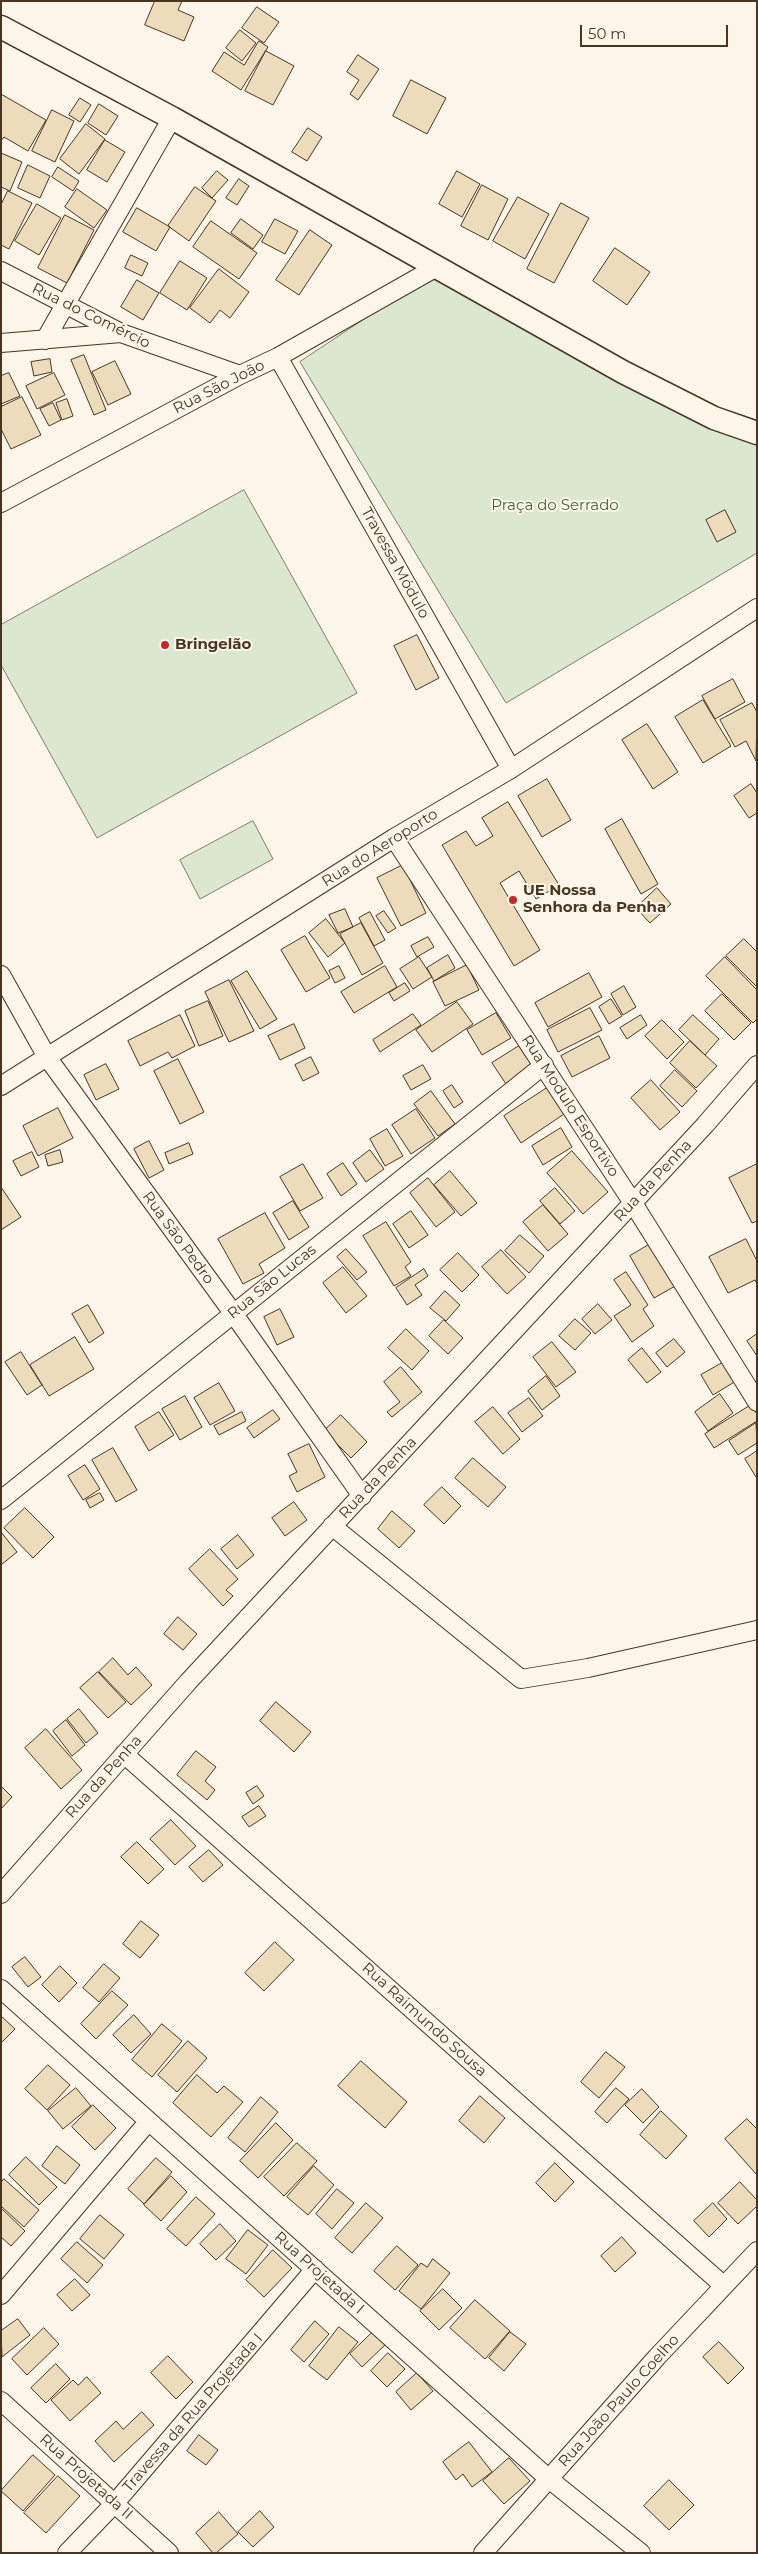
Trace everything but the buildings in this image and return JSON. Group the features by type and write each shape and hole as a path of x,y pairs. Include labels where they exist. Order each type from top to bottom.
{"street":[{"path":"1,27 172,118 435,268 623,372 714,418 757,433"},
{"path":"45,340 172,118"},
{"name":"Rua São João","path":"1,503 240,375 278,357 435,268"},
{"name":"Rua do Comércio","path":"1,271 121,333 153,346 240,375"},
{"path":"1,343 121,333"},
{"name":"Travessa Módulo","path":"278,357 511,769"},
{"name":"Rua do Aeroporto","path":"1,1086 394,838 511,769 757,608"},
{"name":"Rua Modulo Esportivo","path":"394,838 633,1202 757,1402"},
{"name":"Rua São Pedro","path":"1,976 47,1057 233,1313 362,1496"},
{"name":"Rua São Lucas","path":"1,1500 544,1065"},
{"name":"Rua da Penha","path":"1,1894 124,1754 332,1526 362,1496 757,1066"},
{"path":"332,1526 521,1679 588,1668 757,1630"},
{"name":"Rua Raimundo Sousa","path":"124,1754 723,2286"},
{"name":"Rua Projetada I","path":"1,1989 549,2479 641,2553"},
{"path":"1,2295 148,2122"},
{"name":"Rua João Paulo Coelho","path":"483,2553 723,2286 757,2251"},
{"name":"Travessa da Rua Projetada I","path":"67,2553 115,2503 315,2269"},
{"name":"Rua Projetada II","path":"1,2401 169,2553"}],"green space":[{"name":"Praça do Serrado","path":"431,275 757,440 757,553 506,703 300,362"},
{"name":"Bringelão","path":"244,490 357,693 97,838 1,665 1,625"},
{"path":"253,821 273,859 200,899 180,860"}],"place":[{"name":"Bringelão","path":"165,645"},
{"name":"UE Nossa Senhora da Penha","path":"513,900"}]}
